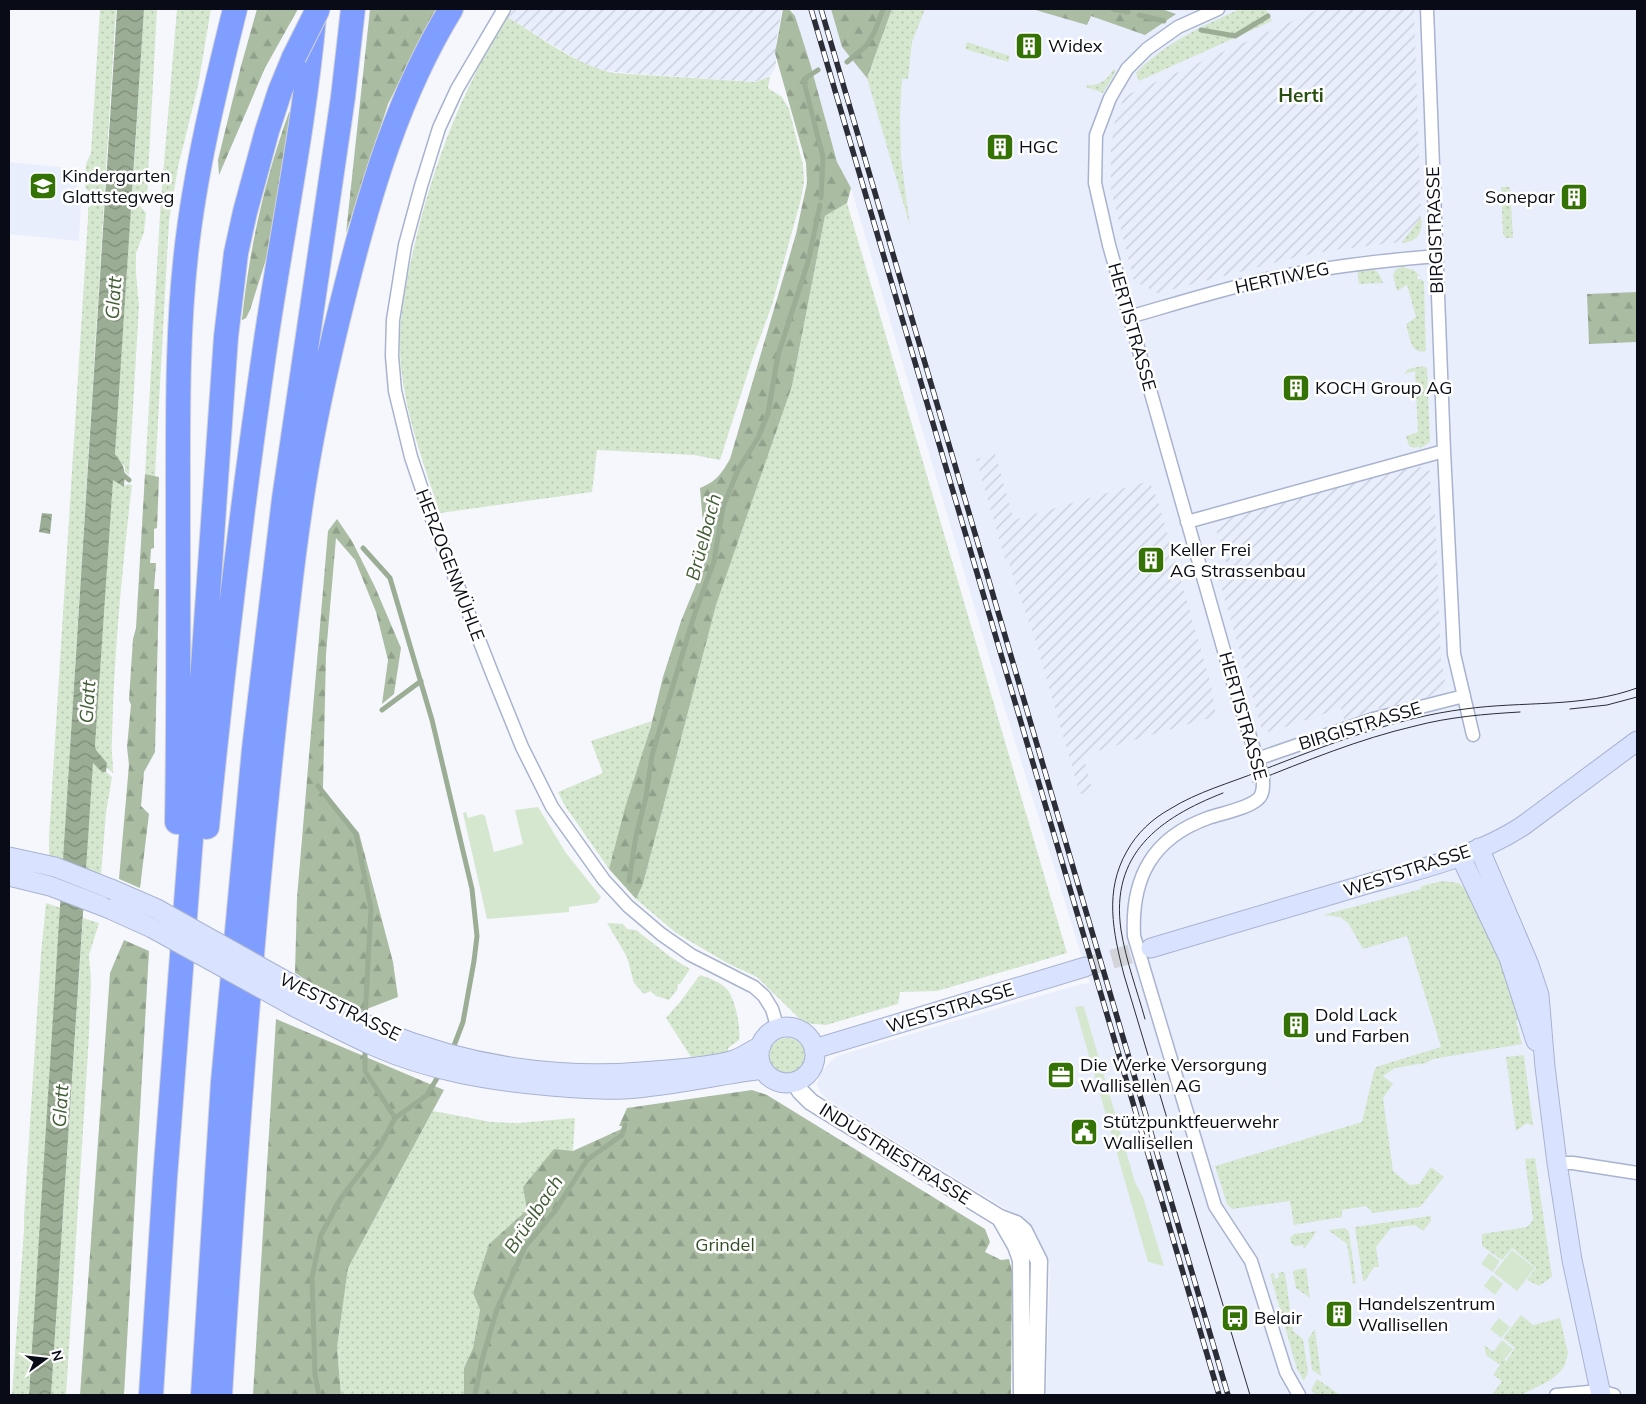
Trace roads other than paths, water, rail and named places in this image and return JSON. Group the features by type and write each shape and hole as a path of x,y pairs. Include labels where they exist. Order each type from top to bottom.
{"highway":[{"path":"180,963 175,870 178,782 179,395 182,296 188,237 200,162 214,93 235,9"},
{"path":"151,1395 180,963 219,420 230,295 238,245 255,172 277,99 294,57 317,9"},
{"path":"178,1008 200,900 241,526 265,346 305,102 317,9"},
{"path":"202,1395 223,1082 255,740 285,489 343,97 353,9"},
{"path":"220,1395 241,1084 257,899 288,606 309,455 336,329 374,186 406,96 451,9"}],"main road":[{"name":"WESTSTRASSE","path":"1151,948 1423,868 1479,848 1519,828 1637,741"},
{"path":"1479,848 1529,965 1539,995 1545,1067 1572,1260 1605,1394"},
{"path":"1460,855 1509,958 1545,1067"},
{"name":"WESTSTRASSE","path":"9,857 55,868 157,909 300,989 380,1030 444,1053 480,1070 523,1084 623,1089 690,1082 737,1072 763,1069"},
{"name":"WESTSTRASSE","path":"9,876 50,886 110,909 152,928 295,1007 375,1046 440,1069 522,1070 576,1075 619,1075 685,1069 734,1060 761,1046 765,1038 778,1029"},
{"name":"WESTSTRASSE","path":"814,1049 1085,968"},
{"path":"761,1046 760,1062 768,1076 775,1081 783,1083 795,1082 808,1074 815,1058 810,1040 804,1033 796,1029 787,1027 778,1029"}],"street":[{"name":"HERZOGENMÜHLE","path":"504,9 457,89 439,128 405,245 393,320 392,356 396,391 411,457 433,522 492,673 522,747 552,807 613,891 655,928 691,955 754,987 764,996 772,1009 778,1029"},
{"name":"HERTISTRASSE","path":"1218,9 1178,27 1147,49 1127,69 1110,98 1096,136 1095,183 1109,245 1187,522 1263,778 1263,789 1259,798 1250,804 1207,818 1183,829 1163,843 1151,857 1143,871 1136,894 1133,914 1134,936 1215,1206 1251,1261 1286,1372 1299,1395"},
{"name":"BIRGISTRASSE","path":"1427,9 1444,451 1454,654 1473,735"},
{"name":"HERTIWEG","path":"1130,317 1254,282 1383,260 1437,256"},
{"path":"1187,522 1444,451"},
{"name":"BIRGISTRASSE","path":"1257,760 1373,719 1464,696"},
{"name":"INDUSTRIESTRASSE","path":"795,1082 800,1092 811,1102 1000,1218 1016,1224 1024,1231 1039,1261 1036,1395"},
{"path":"1557,1163 1573,1163 1637,1173"},
{"name":"INDUSTRIESTRASSE","path":"1000,1218 1016,1246 1021,1260 1022,1395"},
{"path":"1556,1395 1605,1394"}],"water":[{"name":"Glatt","path":"117,9 144,9 115,454 124,469 125,477 124,487 113,480 95,746 107,763 106,772 102,772 93,763 51,1395 29,1395"},
{"path":"42,513 52,514 50,534 39,532"}],"waterway":[{"name":"Brüelbach","path":"847,62 866,46 875,31 883,9"},
{"path":"1113,9 1128,12"},
{"path":"1139,15 1164,21"},
{"path":"1201,30 1235,36 1268,16"},
{"name":"Brüelbach","path":"818,70 807,77 804,82 823,157 821,198"},
{"name":"Brüelbach","path":"629,881 636,836 646,797 652,755 693,619 714,561 723,507 738,470 758,438 768,413 778,355 808,262 820,205"},
{"path":"120,472 129,480"},
{"path":"363,548 390,578 432,720 472,889 477,936 474,961 463,1022 452,1051"},
{"path":"382,710 421,681"},
{"path":"318,786 356,834 371,908 365,1019"},
{"path":"365,1047 365,1071 395,1118"},
{"path":"319,1395 315,1375 312,1277 321,1235 341,1198 379,1148 395,1118 426,1096 441,1072"},
{"name":"Brüelbach","path":"475,1395 482,1360 497,1309 525,1247 555,1211 587,1160 622,1135 625,1125"}],"tunnel":[{"path":"1085,967 1151,948"}],"tram line":[{"path":"1250,1395 1120,959 1114,927 1113,896 1115,881 1127,851 1135,838 1151,822 1180,803 1214,788 1361,734 1439,713 1487,707 1595,699 1637,688"},
{"path":"1570,709 1607,705 1637,697"},
{"path":"1253,782 1333,751 1394,731 1454,718 1520,712"},
{"path":"1145,1019 1121,930 1120,903 1123,880 1132,860 1144,842 1160,827 1179,814 1223,793"}],"railway":[{"path":"811,9 1219,1395"},
{"path":"821,9 1228,1395"}],"place":[{"name":"Widex","path":"1029,46"},
{"name":"HGC","path":"1000,147"},
{"name":"Kindergarten Glattstegweg","path":"43,186"},
{"name":"Sonepar","path":"1574,197"},
{"name":"KOCH Group AG","path":"1296,388"},
{"name":"Keller Frei AG Strassenbau","path":"1151,560"},
{"name":"Dold Lack und Farben","path":"1296,1025"},
{"name":"Die Werke Versorgung Wallisellen AG","path":"1061,1075"},
{"name":"Stützpunktfeuerwehr Wallisellen","path":"1084,1132"},
{"name":"Handelszentrum Wallisellen","path":"1339,1314"},
{"name":"Belair","path":"1235,1318"}],"district":[{"name":"Herti","path":"1301,95"}],"park label":[{"name":"Grindel","path":"725,1245"}]}
